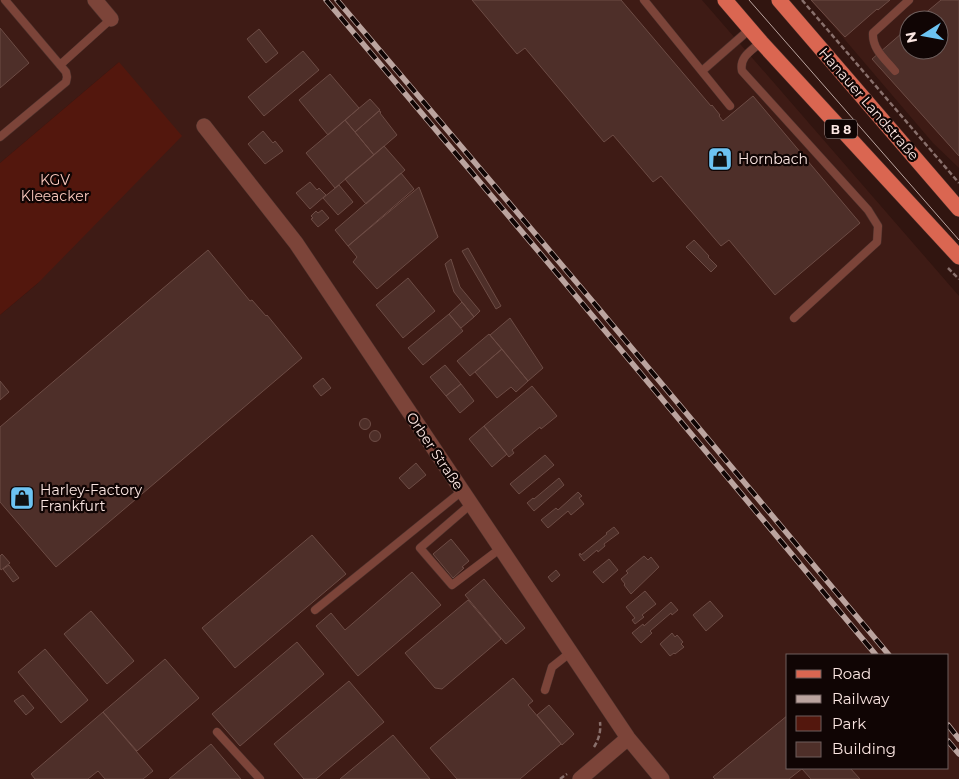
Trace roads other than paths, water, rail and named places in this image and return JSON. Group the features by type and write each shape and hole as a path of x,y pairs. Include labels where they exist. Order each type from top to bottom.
{"main road":[{"name":"B 8","path":"725,0 761,42 959,257"},
{"name":"Hanauer Landstraße","path":"779,0 959,208"}],"street":[{"path":"95,0 111,19"},
{"name":"Orber Straße","path":"204,126 296,243 628,738 662,779"},
{"path":"580,779 628,738"}],"lane":[{"path":"0,137 66,82 67,77 66,72 5,0"},
{"path":"644,0 730,106"},
{"path":"895,70 877,51 873,33 909,0"},
{"path":"60,65 111,19"},
{"path":"702,71 750,29"},
{"path":"761,42 742,59 742,71 868,210 878,226 877,242 794,318"},
{"path":"315,610 462,490"},
{"path":"472,504 420,548 452,585 500,548"},
{"path":"545,690 552,667 571,652"},
{"path":"217,732 260,779"}],"tram line":[{"path":"749,0 959,240"}],"railway":[{"path":"326,0 875,654"},
{"path":"337,0 888,654"},
{"path":"949,726 959,739"},
{"path":"949,742 959,754"}],"place":[{"name":"Hornbach","path":"720,159"},
{"name":"Harley-Factory Frankfurt","path":"22,498"}],"park label":[{"name":"KGV Kleeacker","path":"55,188"}]}
